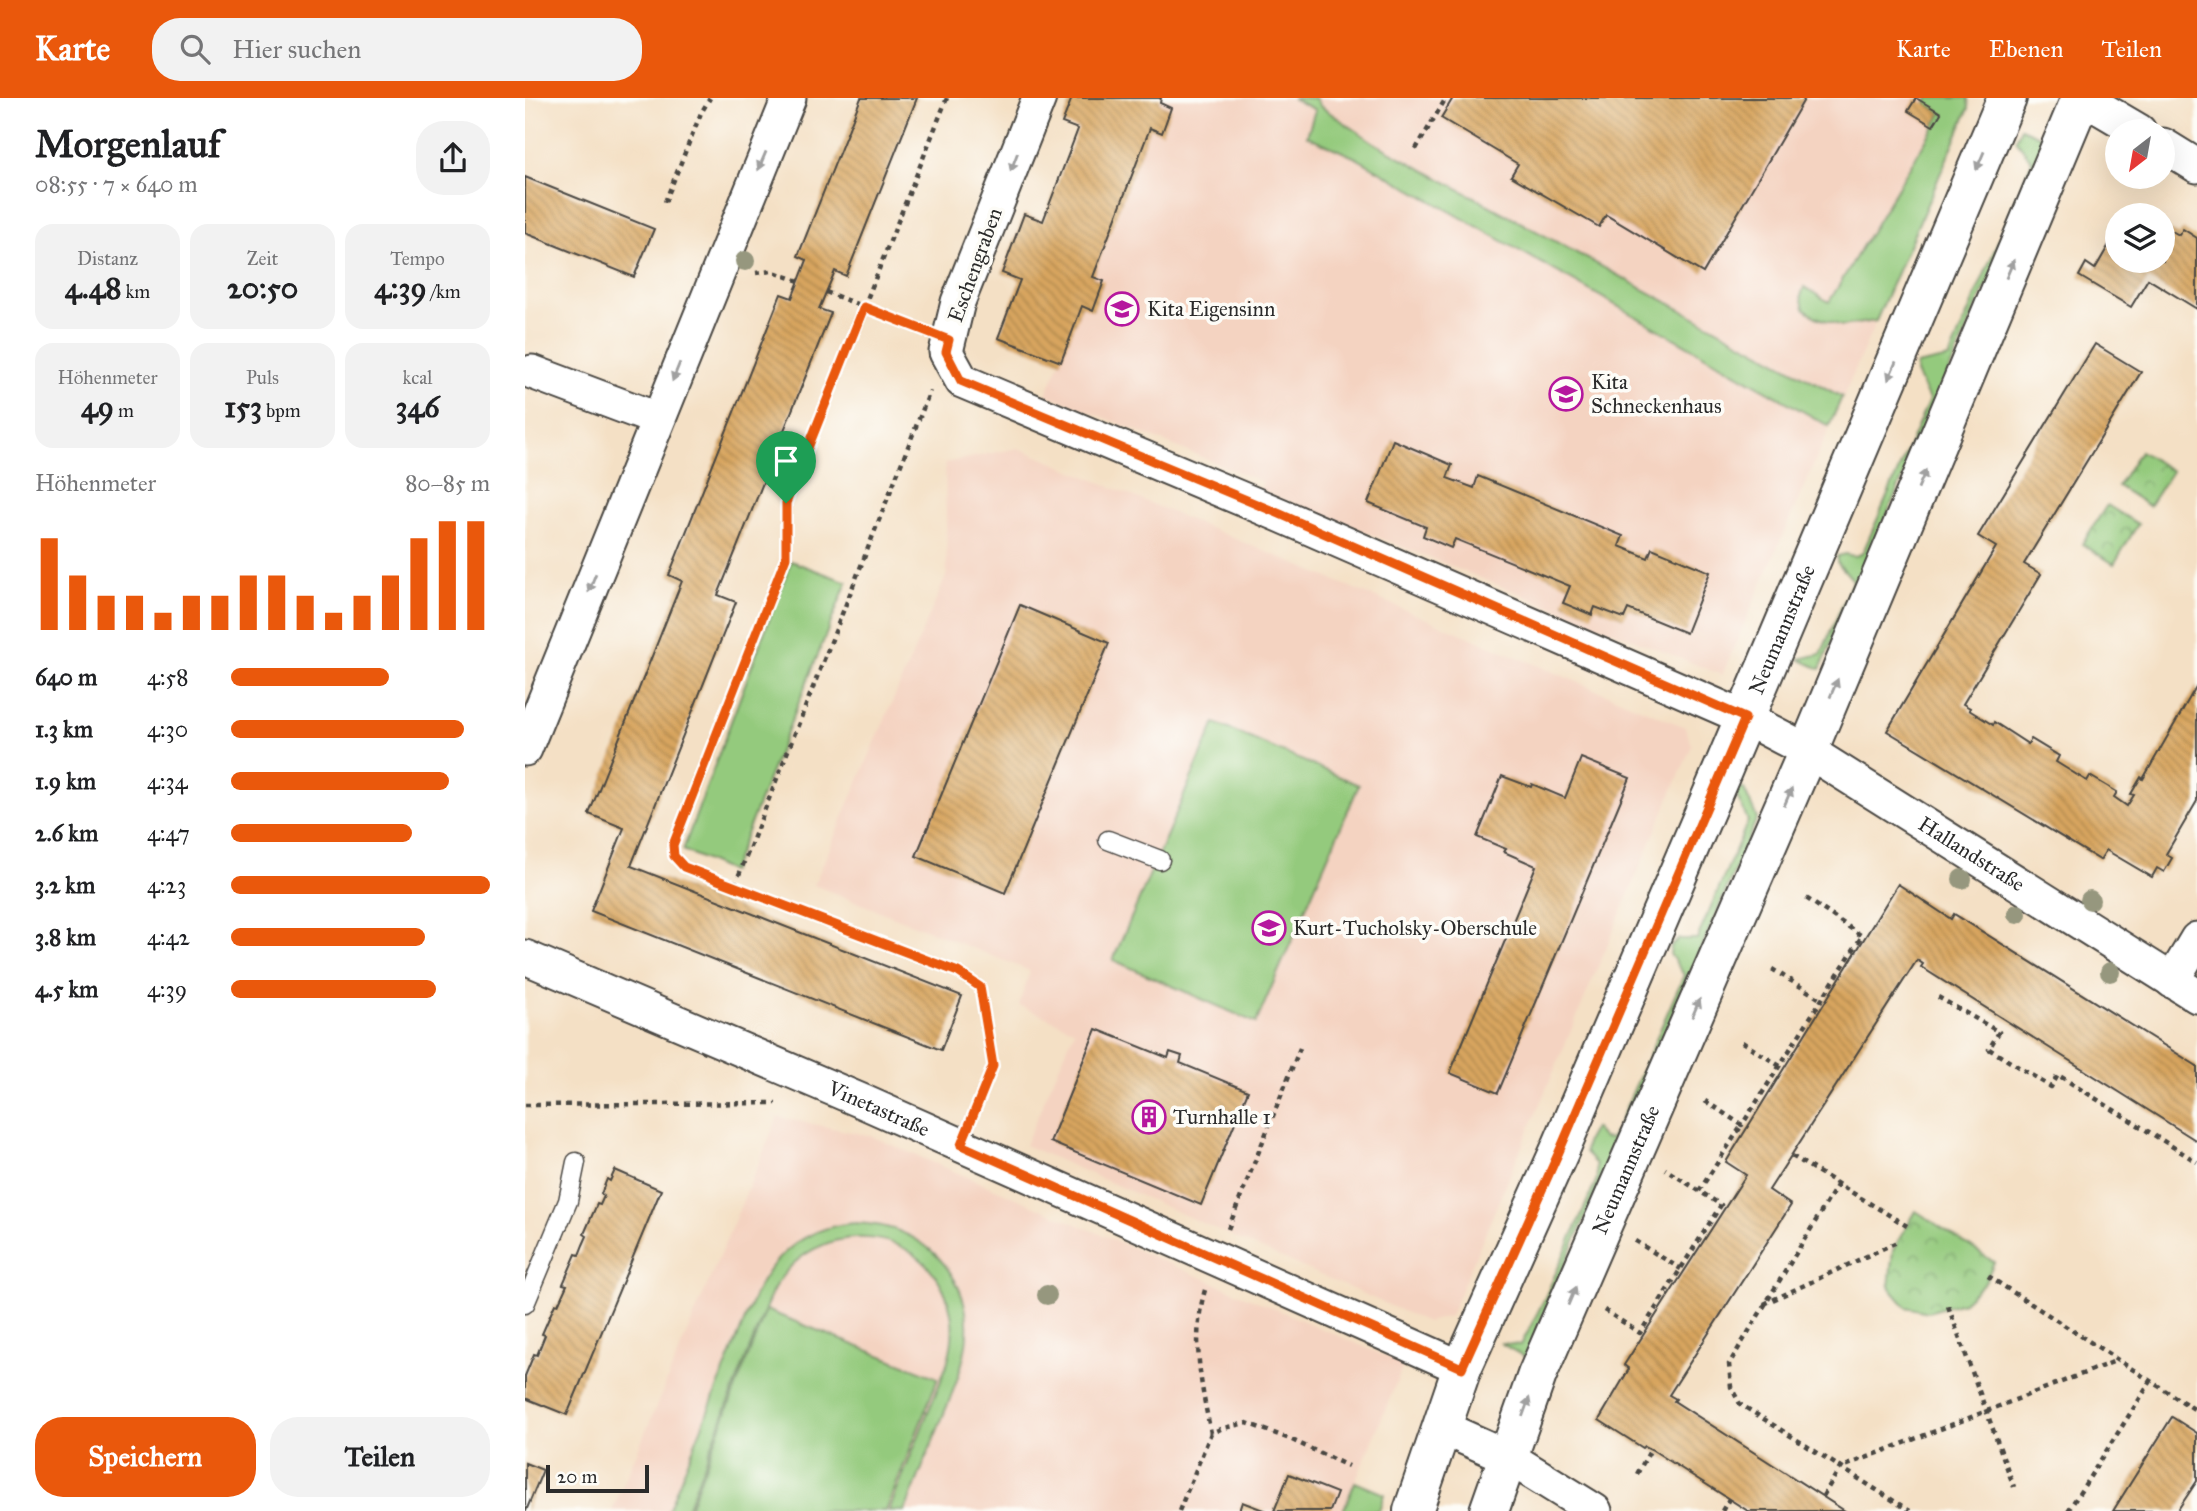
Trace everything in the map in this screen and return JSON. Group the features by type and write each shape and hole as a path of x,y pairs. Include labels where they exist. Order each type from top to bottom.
{"street":[{"path":"525,749 789,98"},
{"name":"Eschengraben","path":"1039,98 958,302 947,346 961,381 1280,514 1745,718"},
{"name":"Neumannstraße","path":"1413,1511 1462,1368 1559,1152 2007,98"},
{"path":"2082,98 2118,119"},
{"name":"Neumannstraße","path":"1489,1511 1541,1366 1808,751 2082,98"},
{"path":"2175,152 2197,166"},
{"path":"533,372 657,419"},
{"name":"Hallandstraße","path":"1745,718 1808,751 2185,988"},
{"path":"2185,988 2197,939"},
{"name":"Vinetastraße","path":"525,957 961,1145 1462,1368"},
{"path":"1443,1428 1508,1457 1595,1511"}],"lane":[{"path":"1108,840 1160,860"},
{"path":"525,1304 568,1201 576,1162"}],"path":[{"path":"665,202 701,113 710,98"},
{"path":"947,98 786,503 786,557 673,845 674,856 684,867 958,972 980,987 993,1066 961,1145"},
{"path":"1416,149 1446,98"},
{"path":"734,885 947,346 826,292"},
{"path":"1699,1191 1863,936 1803,896"},
{"path":"1772,969 1822,1000"},
{"path":"1938,997 1999,1032 1989,1049 2050,1087 2058,1075 2197,1162"},
{"path":"1742,1042 1780,1066"},
{"path":"1179,1511 1211,1433 1201,1385 1198,1346 1200,1306 1215,1259 1300,1048"},
{"path":"1705,1101 1742,1125"},
{"path":"525,1105 783,1103"},
{"path":"1791,1156 1907,1227"},
{"path":"1598,1306 1640,1333 1721,1205 1661,1166"},
{"path":"1838,1184 1729,1364 1731,1387 1739,1404 1910,1511"},
{"path":"1629,1237 1681,1269"},
{"path":"1764,1304 1899,1241"},
{"path":"1987,1276 2197,1410"},
{"path":"1948,1306 2014,1487"},
{"path":"1823,1496 1840,1468 2118,1360"},
{"path":"2068,1511 2151,1381"},
{"path":"1211,1433 1247,1423 1348,1466"},
{"path":"1637,1474 1651,1449"},
{"path":"1722,1511 1729,1499"}],"shaded area":[{"path":"1072,98 1951,98 1969,108 1722,675 1260,490 1263,482 1046,394 1060,362 998,338 1020,280 1002,273 1024,214 1044,221 1078,130 1062,123"},
{"name":"Kurt-Tucholsky-Oberschule","path":"1018,448 1685,727 1692,745 1450,1316 1427,1322 1025,1145 1075,1030 1019,1005 1030,971 814,885 947,574 945,463"},
{"path":"778,1117 871,1136 1404,1364 1343,1511 612,1511"}],"green space":[{"path":"1292,98 1315,98 1320,106 1376,144 1842,397 1829,426 1356,158 1307,136 1315,110"},
{"path":"1929,98 1968,98 1969,108 1876,321 1842,326 1816,317 1804,308 1801,296 1804,287 1829,302 1942,113 1926,103"},
{"path":"2021,128 2049,140 1820,669 1799,659 1821,654 1853,580 1837,562 1837,556 1853,556 1864,550 1929,400 1916,373 1916,365 1949,358 2032,161 2016,140"},
{"path":"2140,451 2172,471 2149,506 2118,486"},
{"path":"2107,505 2138,524 2114,564 2082,544"},
{"path":"791,561 847,582 731,872 683,850"},
{"path":"1215,723 1359,785 1256,1023 1113,960"},
{"path":"1736,786 1744,789 1757,818 1525,1357 1500,1343 1521,1345 1544,1300 1597,1179 1596,1164 1585,1153 1586,1142 1594,1128 1603,1138 1610,1139 1617,1128 1684,975 1670,954 1671,946 1679,939 1697,939 1748,821 1735,792"},
{"path":"1916,1211 1994,1262 1985,1282 1963,1302 1928,1312 1906,1307 1889,1287 1893,1250"},
{"path":"856,1223 900,1232 911,1236 929,1249 953,1277 963,1297 967,1317 964,1358 958,1378 905,1511 889,1511 945,1370 953,1333 952,1320 942,1287 924,1263 900,1246 871,1238 842,1239 814,1249 789,1268 770,1297 686,1511 668,1511 764,1277 784,1253 809,1235 839,1225"},
{"path":"766,1310 938,1378 886,1511 688,1511"},
{"path":"1355,1482 1384,1494 1379,1511 1343,1511"}],"building":[{"path":"861,98 917,98 846,276 835,271 819,309 831,313 718,595 736,602 631,866 962,996 941,1050 591,911 624,828 589,814 682,581 669,575 781,294 792,298 799,281 807,260 798,256"},
{"path":"1072,98 1161,98 1160,103 1171,108 1162,133 1150,128 1093,277 1104,281 1093,311 1082,306 1061,362 998,338 1020,280 1002,273 1024,214 1043,221 1078,129 1062,123"},
{"path":"1453,98 1805,98 1703,273 1606,215 1599,227 1511,176 1518,164 1441,118"},
{"path":"1916,98 1941,113 1933,126 1908,111"},
{"path":"525,177 654,229 634,277 525,233"},
{"path":"2183,229 2197,238 2197,309 2148,279 2131,307 2079,276 2086,263 2095,269 2105,252 2105,273 2175,273 2175,233 2179,235"},
{"path":"2095,344 2141,372 2024,564 2041,574 1963,704 1993,725 1994,722 2028,744 2031,739 2059,756 2056,762 2087,781 2090,776 2117,792 2114,797 2127,806 2134,795 2131,794 2141,777 2143,779 2197,685 2197,801 2166,854 2172,858 2164,872 2157,868 2152,877 2106,850 2100,860 1887,731 1996,547 1978,536"},
{"path":"1393,440 1452,465 1447,478 1474,488 1478,476 1623,536 1619,546 1648,558 1652,548 1710,572 1686,633 1628,609 1624,618 1595,607 1592,615 1563,603 1570,586 1455,539 1451,548 1423,536 1426,527 1368,503"},
{"path":"1020,605 1109,643 1005,893 916,856"},
{"path":"1581,758 1630,778 1498,1093 1450,1073 1536,866 1477,837 1502,776 1531,787 1532,784 1565,798"},
{"path":"1898,884 1951,919 1954,914 2197,1066 2197,1141 1921,967 1923,964 1917,960 1769,1190 1791,1205 1669,1395 1676,1399 1674,1401 1845,1511 1748,1511 1651,1449 1645,1446 1643,1448 1599,1420 1629,1369 1624,1365 1746,1175 1726,1162"},
{"name":"Turnhalle 1","path":"1096,1029 1168,1058 1170,1052 1182,1056 1180,1063 1248,1091 1201,1205 1050,1142"},
{"path":"615,1170 661,1190 567,1415 525,1398 525,1376 534,1354 537,1355 545,1335 542,1334 555,1304 558,1305 567,1285 563,1284 576,1254 579,1255 587,1236 584,1234 597,1204 600,1205 604,1196 601,1194 607,1179 610,1181"},
{"path":"2172,1417 2197,1433 2197,1481 2177,1511 2113,1511"},
{"path":"525,1463 543,1470 526,1511 525,1511"},
{"path":"1289,1474 1337,1493 1330,1511 1274,1511"},
{"path":"1242,1502 1266,1511 1239,1511"}],"place":[{"name":"Kita Eigensinn","path":"1122,309"},
{"name":"Kita Schneckenhaus","path":"1566,394"},
{"name":"Kurt-Tucholsky-Oberschule","path":"1269,928"},
{"name":"Turnhalle 1","path":"1149,1117"}],"route":[{"path":"864,307 949,340 946,352 961,381 1280,514 1745,718 1559,1152 1462,1368 961,1145 993,1066 980,987 958,972 684,867 674,856 673,845 786,557 786,503 864,307"}]}
